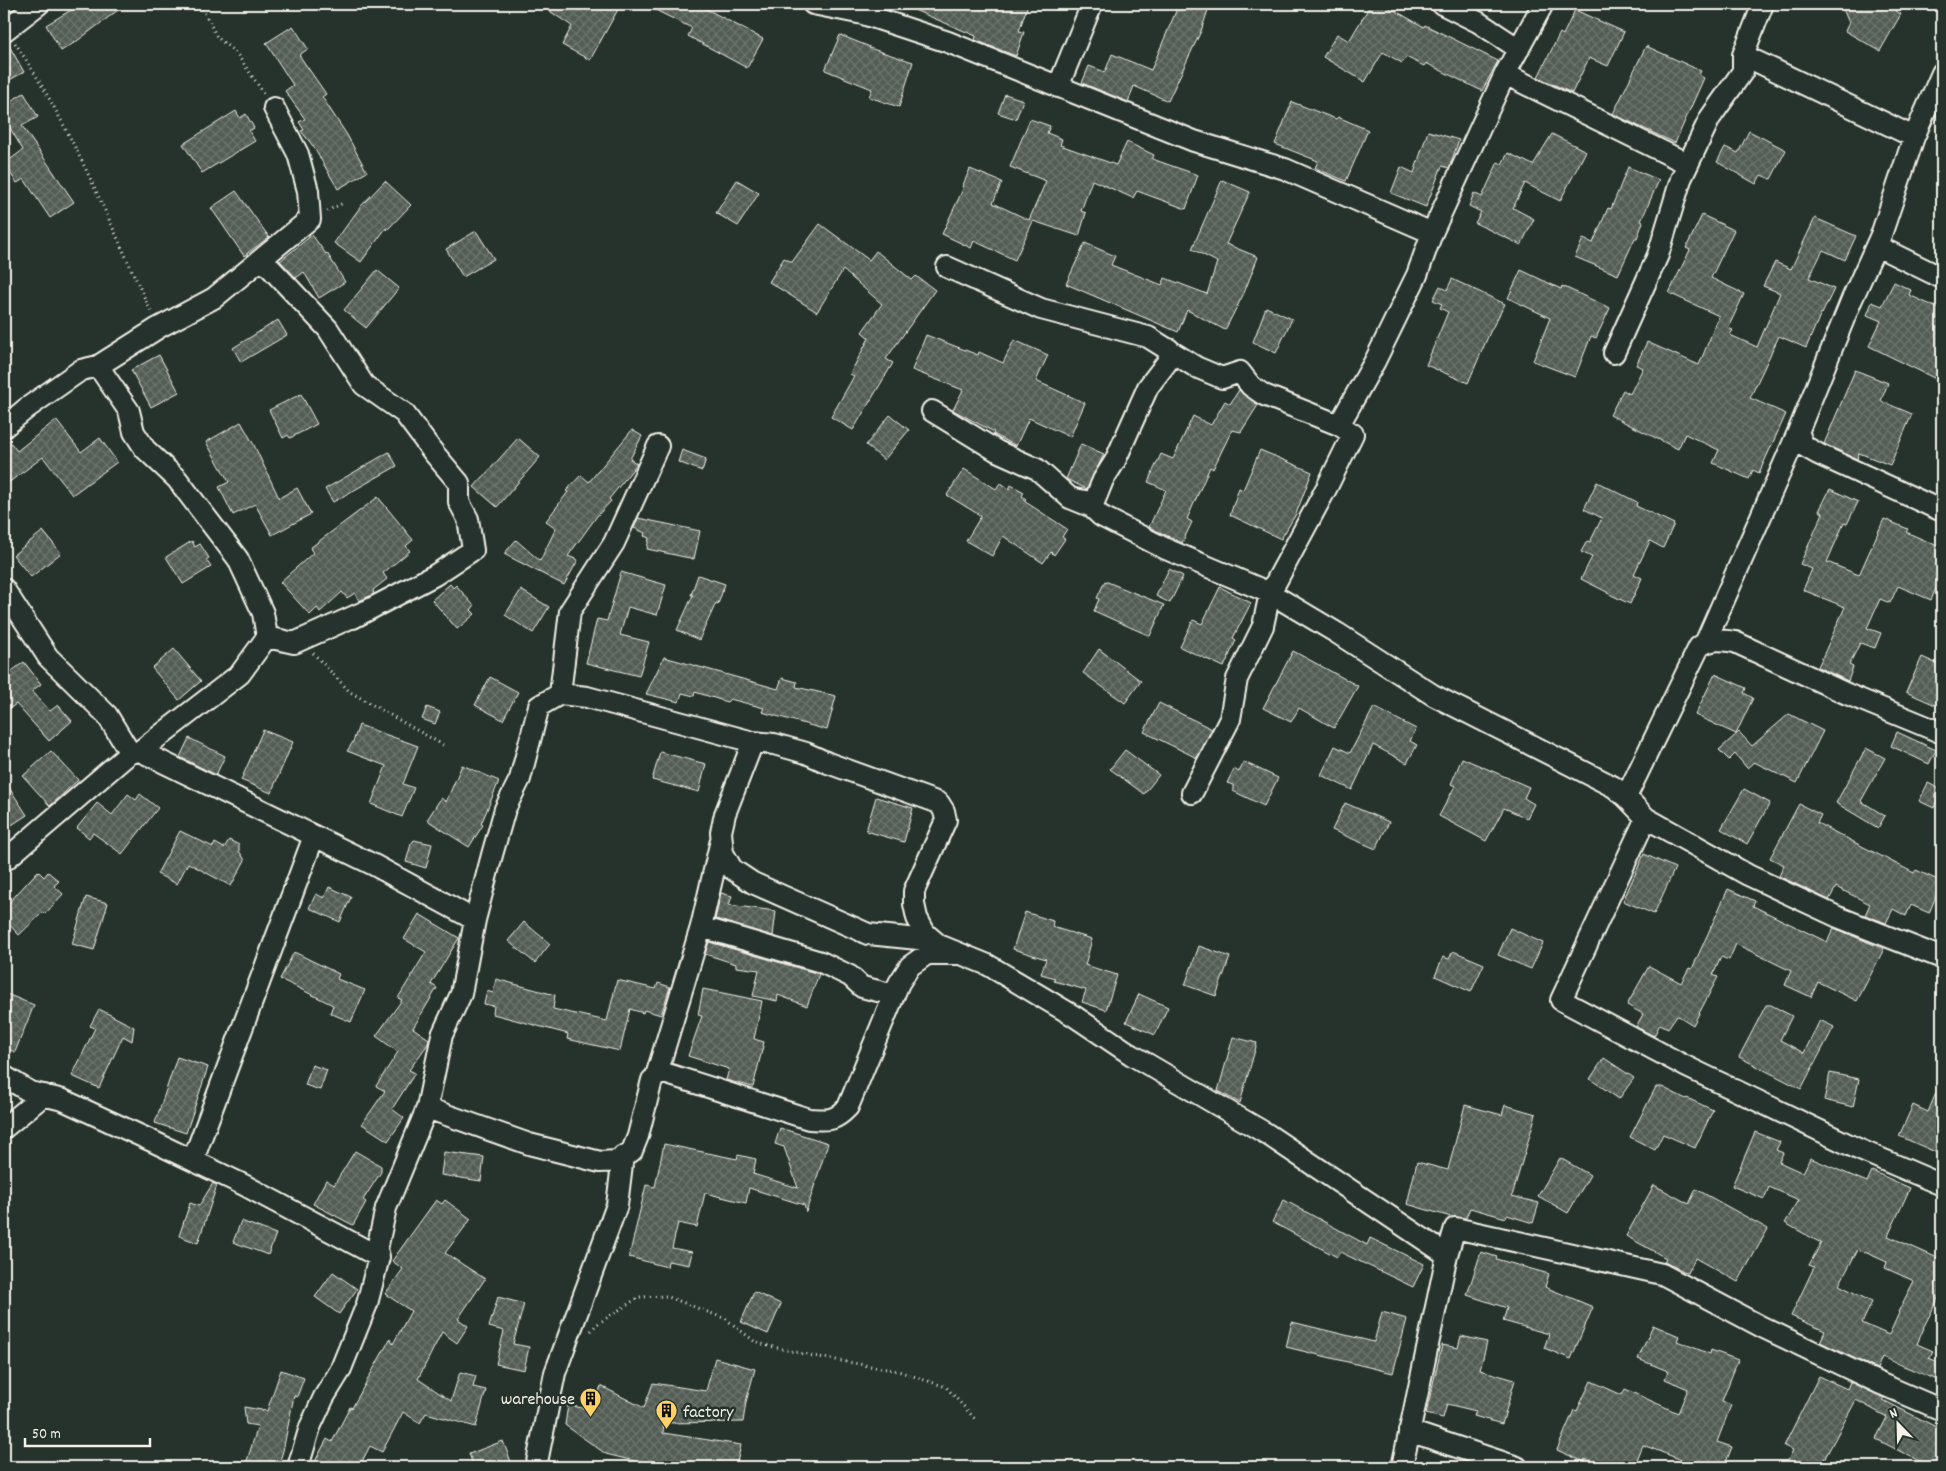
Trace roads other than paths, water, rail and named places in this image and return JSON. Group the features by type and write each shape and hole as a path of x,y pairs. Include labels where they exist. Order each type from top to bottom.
{"street":[{"path":"5,31 38,4"},
{"path":"813,4 863,14 948,42 1194,141 1285,168 1432,233"},
{"path":"1058,86 1092,4"},
{"path":"1442,4 1478,22 1519,48"},
{"path":"1339,425 1375,361 1417,275 1432,233 1505,74 1543,4"},
{"path":"1614,354 1658,255 1681,179 1710,118 1743,71 1743,55 1763,4"},
{"path":"1743,55 1914,137"},
{"path":"1626,797 1699,647 1706,641 1798,432 1852,299 1877,246 1914,137 1942,73"},
{"path":"1505,74 1688,164"},
{"path":"4,427 27,408 81,370 98,366 158,328 214,298 310,219 308,191 298,154 272,105"},
{"path":"1877,246 1942,278"},
{"path":"262,260 328,329 364,385 404,413 459,483 459,502 468,519 473,550 434,576 361,614 294,643 267,637"},
{"path":"947,267 1041,309 1148,337 1196,366 1222,378 1240,372 1251,386 1264,395 1339,425 1353,434 1270,593 1263,626 1237,679 1230,719 1192,793"},
{"path":"932,411 997,451 1037,469 1070,498 1092,507 1103,480 1115,462 1148,387 1170,357 1170,350"},
{"path":"4,861 135,752 240,674 267,637 263,613 238,559 177,479 145,449 134,432 129,411 98,366"},
{"path":"1798,432 1804,446 1818,454 1942,511"},
{"path":"560,694 570,611 614,542 658,446"},
{"path":"1070,498 1085,501 1101,516 1166,549 1270,593 1337,633 1433,695 1614,787 1646,818 1748,875 1838,918 1942,958"},
{"path":"4,589 48,657 107,716 135,752 374,865 475,920"},
{"path":"1706,641 1735,642 1847,694 1942,733"},
{"path":"298,1467 310,1427 324,1397 340,1371 367,1304 378,1257 377,1249 386,1208 427,1108 442,1036 461,994 475,920 505,809 520,779 540,706 560,694 587,698 753,742 774,744 806,753 828,763 939,803 944,811 946,820 914,891 914,904 917,918 925,933 940,945"},
{"path":"656,1076 701,927 722,837 724,814 753,742"},
{"path":"1646,818 1561,1000 1685,1066 1858,1148 1942,1185"},
{"path":"193,1160 314,836"},
{"path":"722,837 723,853 732,869 752,883 868,934 918,939 940,945 988,965 1074,1016 1132,1055 1267,1134 1447,1255"},
{"path":"701,927 821,962 850,976 862,987 894,995"},
{"path":"427,1108 529,1144 600,1162 617,1161 632,1151 638,1136 652,1080 661,1072 809,1119 826,1120 839,1117 848,1107 894,995 910,966 927,954 960,954"},
{"path":"4,1076 30,1092 92,1112 193,1160 323,1226 378,1257"},
{"path":"4,1128 44,1095"},
{"path":"536,1467 555,1373 617,1205 623,1156"},
{"path":"1402,1467 1447,1255 1455,1228 1662,1274 1762,1327 1879,1383 1942,1410"},
{"path":"1410,1431 1517,1467"}],"place":[{"name":"warehouse","path":"591,1417"},
{"name":"factory","path":"667,1430"}]}
